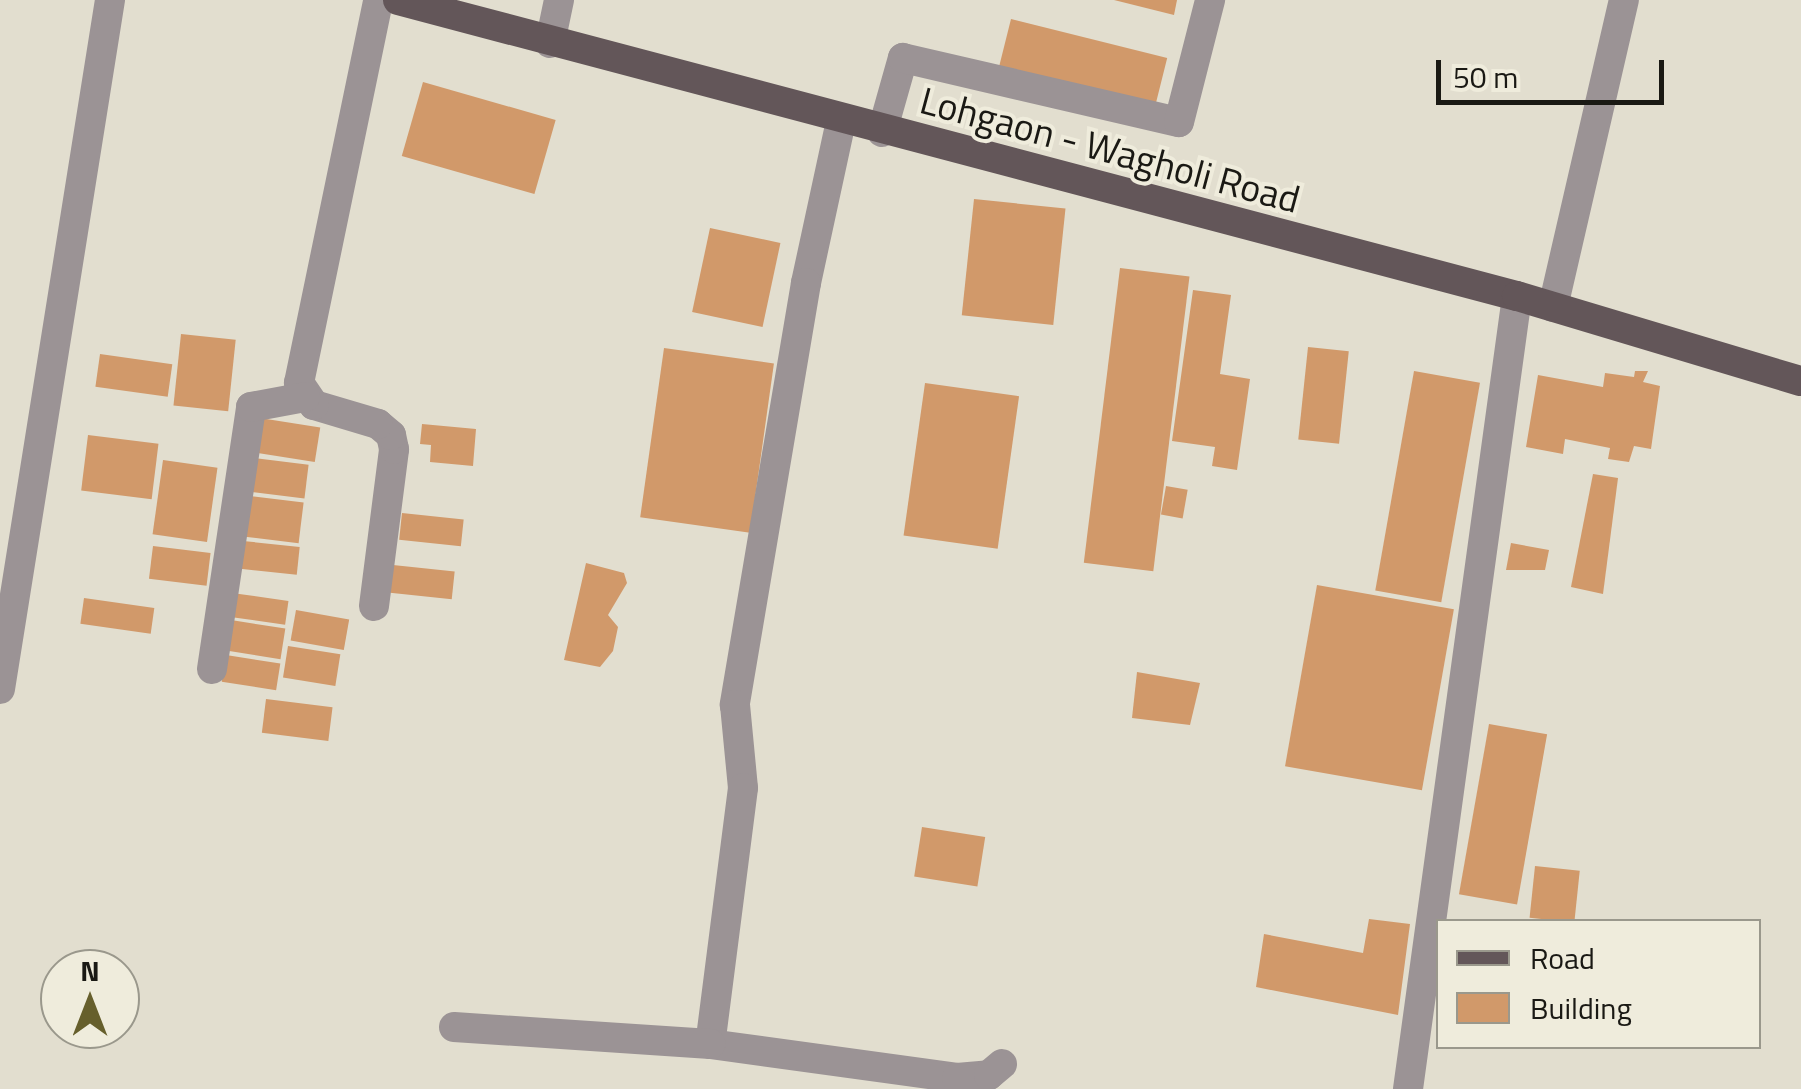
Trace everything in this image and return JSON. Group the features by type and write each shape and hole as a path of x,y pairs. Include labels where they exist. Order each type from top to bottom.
{"main road":[{"name":"Lohgaon - Wagholi Road","path":"398,0 882,132 1517,296 1801,381"}],"street":[{"path":"0,688 110,0"},
{"path":"305,397 302,363 378,0"},
{"path":"550,42 559,0"},
{"path":"882,132 902,58 1179,122 1210,0"},
{"path":"1553,307 1624,0"},
{"path":"710,1044 743,788 734,705 806,282 841,121"},
{"path":"1408,1089 1517,296"},
{"path":"212,669 252,407 305,397 390,435 394,448 374,606"},
{"path":"454,1027 710,1044 957,1078 989,1074 1002,1064"}],"building":[{"path":"1114,0 1177,0 1174,15"},
{"path":"1011,19 1167,58 1154,111 998,72"},
{"path":"423,82 556,120 534,194 402,156"},
{"path":"974,199 1065,209 1053,325 962,315"},
{"path":"710,228 780,243 763,327 692,312"},
{"path":"1120,268 1189,277 1153,571 1084,563"},
{"path":"1193,290 1231,295 1220,374 1250,379 1237,470 1212,466 1215,447 1172,441"},
{"path":"181,334 236,340 228,411 173,406"},
{"path":"1308,347 1349,351 1339,444 1298,439"},
{"path":"664,348 774,363 750,533 640,517"},
{"path":"100,354 172,364 168,397 95,387"},
{"path":"1414,371 1480,383 1441,602 1375,591"},
{"path":"1635,371 1648,371 1643,382 1660,386 1651,449 1634,446 1629,462 1608,459 1610,448 1565,439 1563,454 1526,447 1538,375 1603,387 1605,373 1634,377"},
{"path":"925,383 1019,396 998,549 904,536"},
{"path":"260,418 320,428 315,462 255,453"},
{"path":"422,424 476,429 473,466 430,462 431,445 420,444"},
{"path":"88,435 158,444 152,499 81,491"},
{"path":"254,458 309,465 304,498 250,492"},
{"path":"163,460 217,468 207,542 153,534"},
{"path":"1593,474 1618,478 1603,594 1571,587"},
{"path":"1166,486 1188,490 1183,518 1161,515"},
{"path":"250,496 304,503 299,543 245,537"},
{"path":"402,513 464,519 461,546 399,540"},
{"path":"243,541 300,547 297,575 240,569"},
{"path":"1511,543 1549,550 1545,570 1506,570"},
{"path":"153,546 211,553 207,586 149,579"},
{"path":"586,563 624,573 627,583 608,615 618,627 613,651 600,667 564,660"},
{"path":"393,565 455,571 452,599 390,593"},
{"path":"1317,585 1454,609 1422,790 1285,766"},
{"path":"232,593 288,601 285,625 229,617"},
{"path":"84,598 154,608 151,634 80,624"},
{"path":"296,610 349,619 344,650 291,641"},
{"path":"231,620 285,629 280,659 226,651"},
{"path":"288,646 340,654 335,686 283,678"},
{"path":"226,655 280,664 276,690 222,682"},
{"path":"1137,672 1200,683 1190,725 1132,718"},
{"path":"266,699 333,707 328,741 262,733"},
{"path":"1489,724 1547,734 1517,905 1459,894"},
{"path":"922,827 985,837 977,886 914,876"},
{"path":"1535,866 1580,871 1575,919 1530,918"},
{"path":"1369,919 1410,924 1398,1015 1256,987 1264,934 1363,953"}]}
